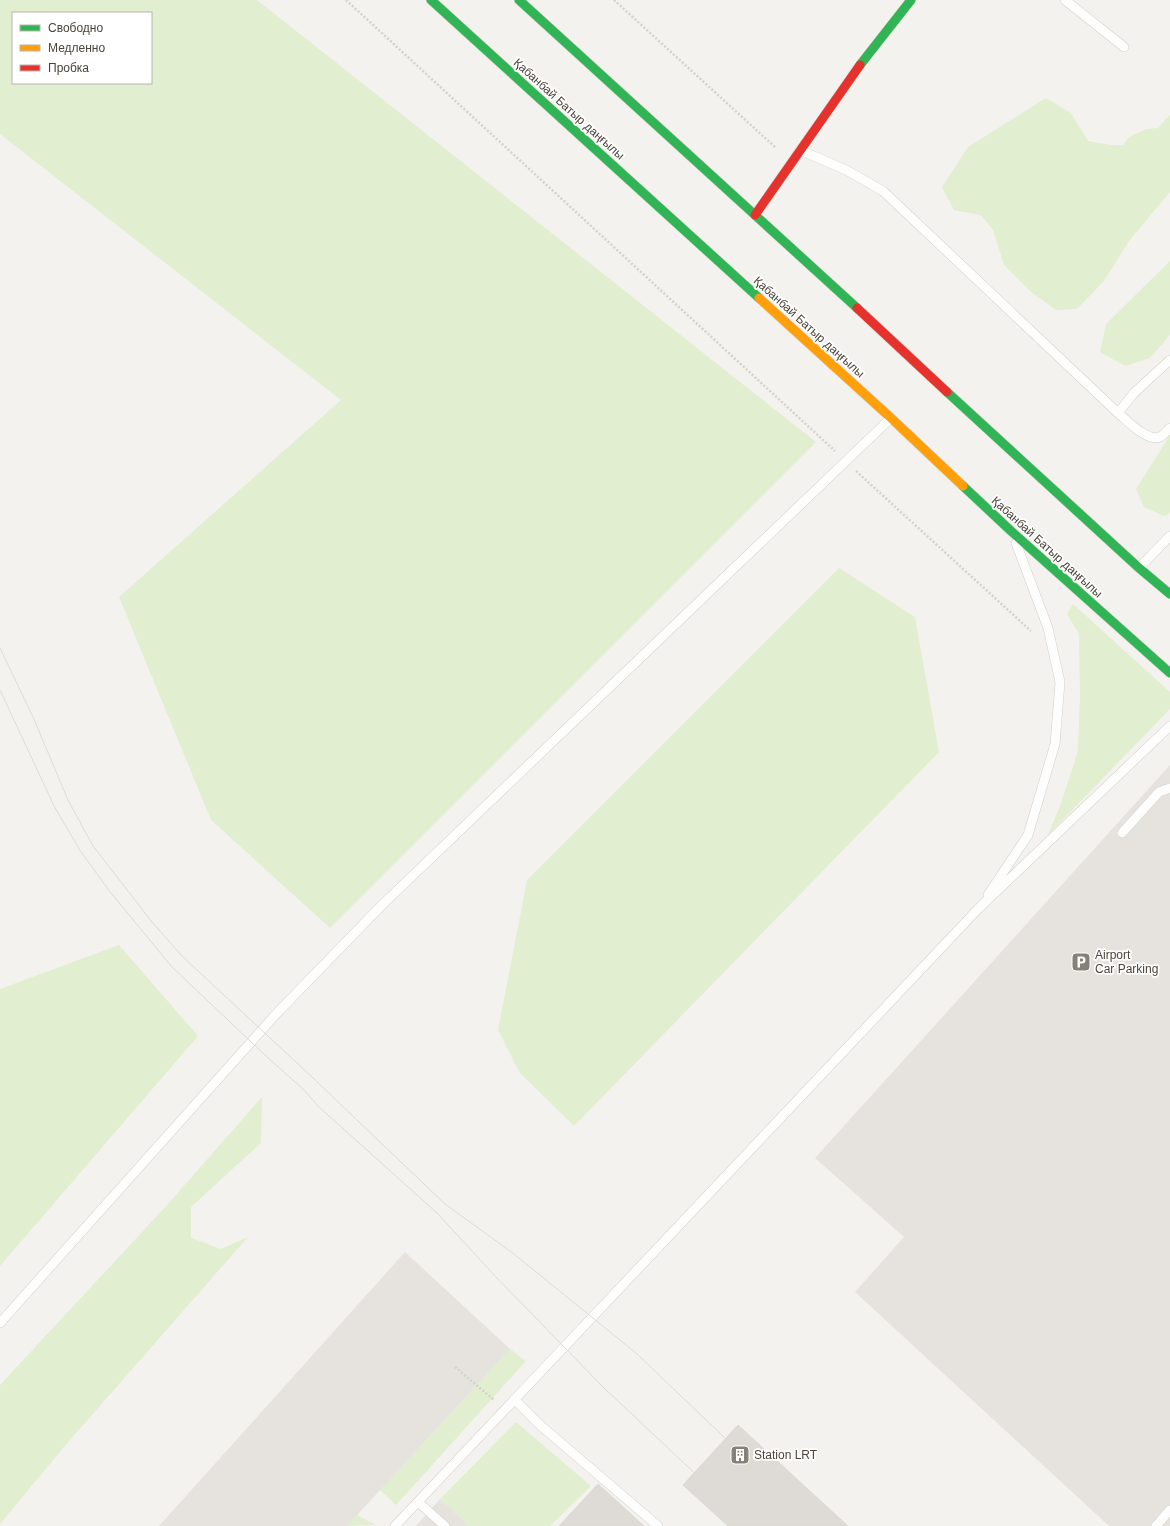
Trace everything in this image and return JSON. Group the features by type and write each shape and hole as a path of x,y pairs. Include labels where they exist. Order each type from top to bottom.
{"main road":[{"name":"Қабанбай Батыр даңғылы","path":"431,0 891,418 1011,531 1170,673"},
{"path":"519,0 1139,568 1170,594"},
{"path":"755,215 855,71 911,0"}],"lane":[{"path":"1065,0 1124,47"},
{"path":"800,150 846,170 883,190 1118,413 1146,435 1154,438 1162,436 1170,428"},
{"path":"1118,413 1134,393 1170,360"},
{"path":"0,1323 278,1013 382,905 891,418"},
{"path":"978,909 1028,835 1055,744 1060,682 1048,628 1011,531"},
{"path":"1139,568 1170,536"},
{"path":"395,1526 978,909 1170,726"},
{"path":"1122,833 1159,792 1170,788"},
{"path":"515,1400 540,1425 658,1526"},
{"path":"418,1502 445,1526"},
{"path":"1156,1526 1170,1510"}],"path":[{"path":"346,0 1053,651"},
{"path":"614,0 792,162"},
{"path":"455,1367 505,1410"}],"green space":[{"path":"0,0 257,0 816,442 330,928 211,820 119,597 341,400 0,134"},
{"path":"1046,98 1071,113 1088,141 1111,145 1123,145 1129,137 1146,129 1158,128 1170,115 1170,192 1129,241 1104,281 1077,309 1056,310 1030,291 1004,265 993,230 981,215 954,210 942,187 968,147"},
{"path":"1170,261 1170,335 1150,358 1125,366 1100,352 1106,324"},
{"path":"1170,435 1170,513 1164,516 1144,507 1136,489"},
{"path":"839,568 915,617 939,752 574,1126 519,1072 498,1030 527,880"},
{"path":"1073,604 1170,692 1170,709 1048,835 1060,806 1078,751 1080,697 1079,634 1067,614"},
{"path":"119,945 198,1036 0,1266 0,989"},
{"path":"262,1097 261,1143 191,1207 191,1238 221,1249 248,1237 63,1448 0,1524 0,1385 168,1204"},
{"path":"510,1349 526,1361 396,1505 380,1490"},
{"path":"516,1422 591,1486 550,1526 469,1526 440,1499"},
{"path":"357,1515 376,1525 347,1526"}],"shaded area":[{"name":"Airport Car Parking","path":"1170,765 1170,1526 1109,1526 855,1292 904,1237 815,1158"},
{"path":"405,1252 510,1349 347,1526 159,1526"},
{"path":"440,1499 469,1526 416,1526"}],"building":[{"name":"Station LRT","path":"738,1425 848,1526 728,1526 683,1485"},
{"path":"598,1484 644,1526 559,1526"}],"tram line":[{"path":"0,648 33,717 68,800 93,846 152,922 182,956 445,1204 514,1254 636,1353 817,1526"},
{"path":"0,690 55,808 81,852 111,893 172,967 303,1089 319,1107 437,1213 495,1276 603,1387 751,1526"}],"traffic: fast":[{"path":"431,0 759,298"},
{"path":"519,0 857,308"},
{"path":"860,65 911,0"},
{"path":"947,392 1139,568 1170,594"},
{"path":"963,486 1011,531 1170,673"}],"traffic: slow":[{"path":"759,298 891,418 963,486"}],"traffic: jam":[{"path":"755,215 860,65"},
{"path":"857,308 947,392"}],"place":[{"name":"Airport Car Parking","path":"1081,962"},
{"name":"Station LRT","path":"740,1455"}]}
